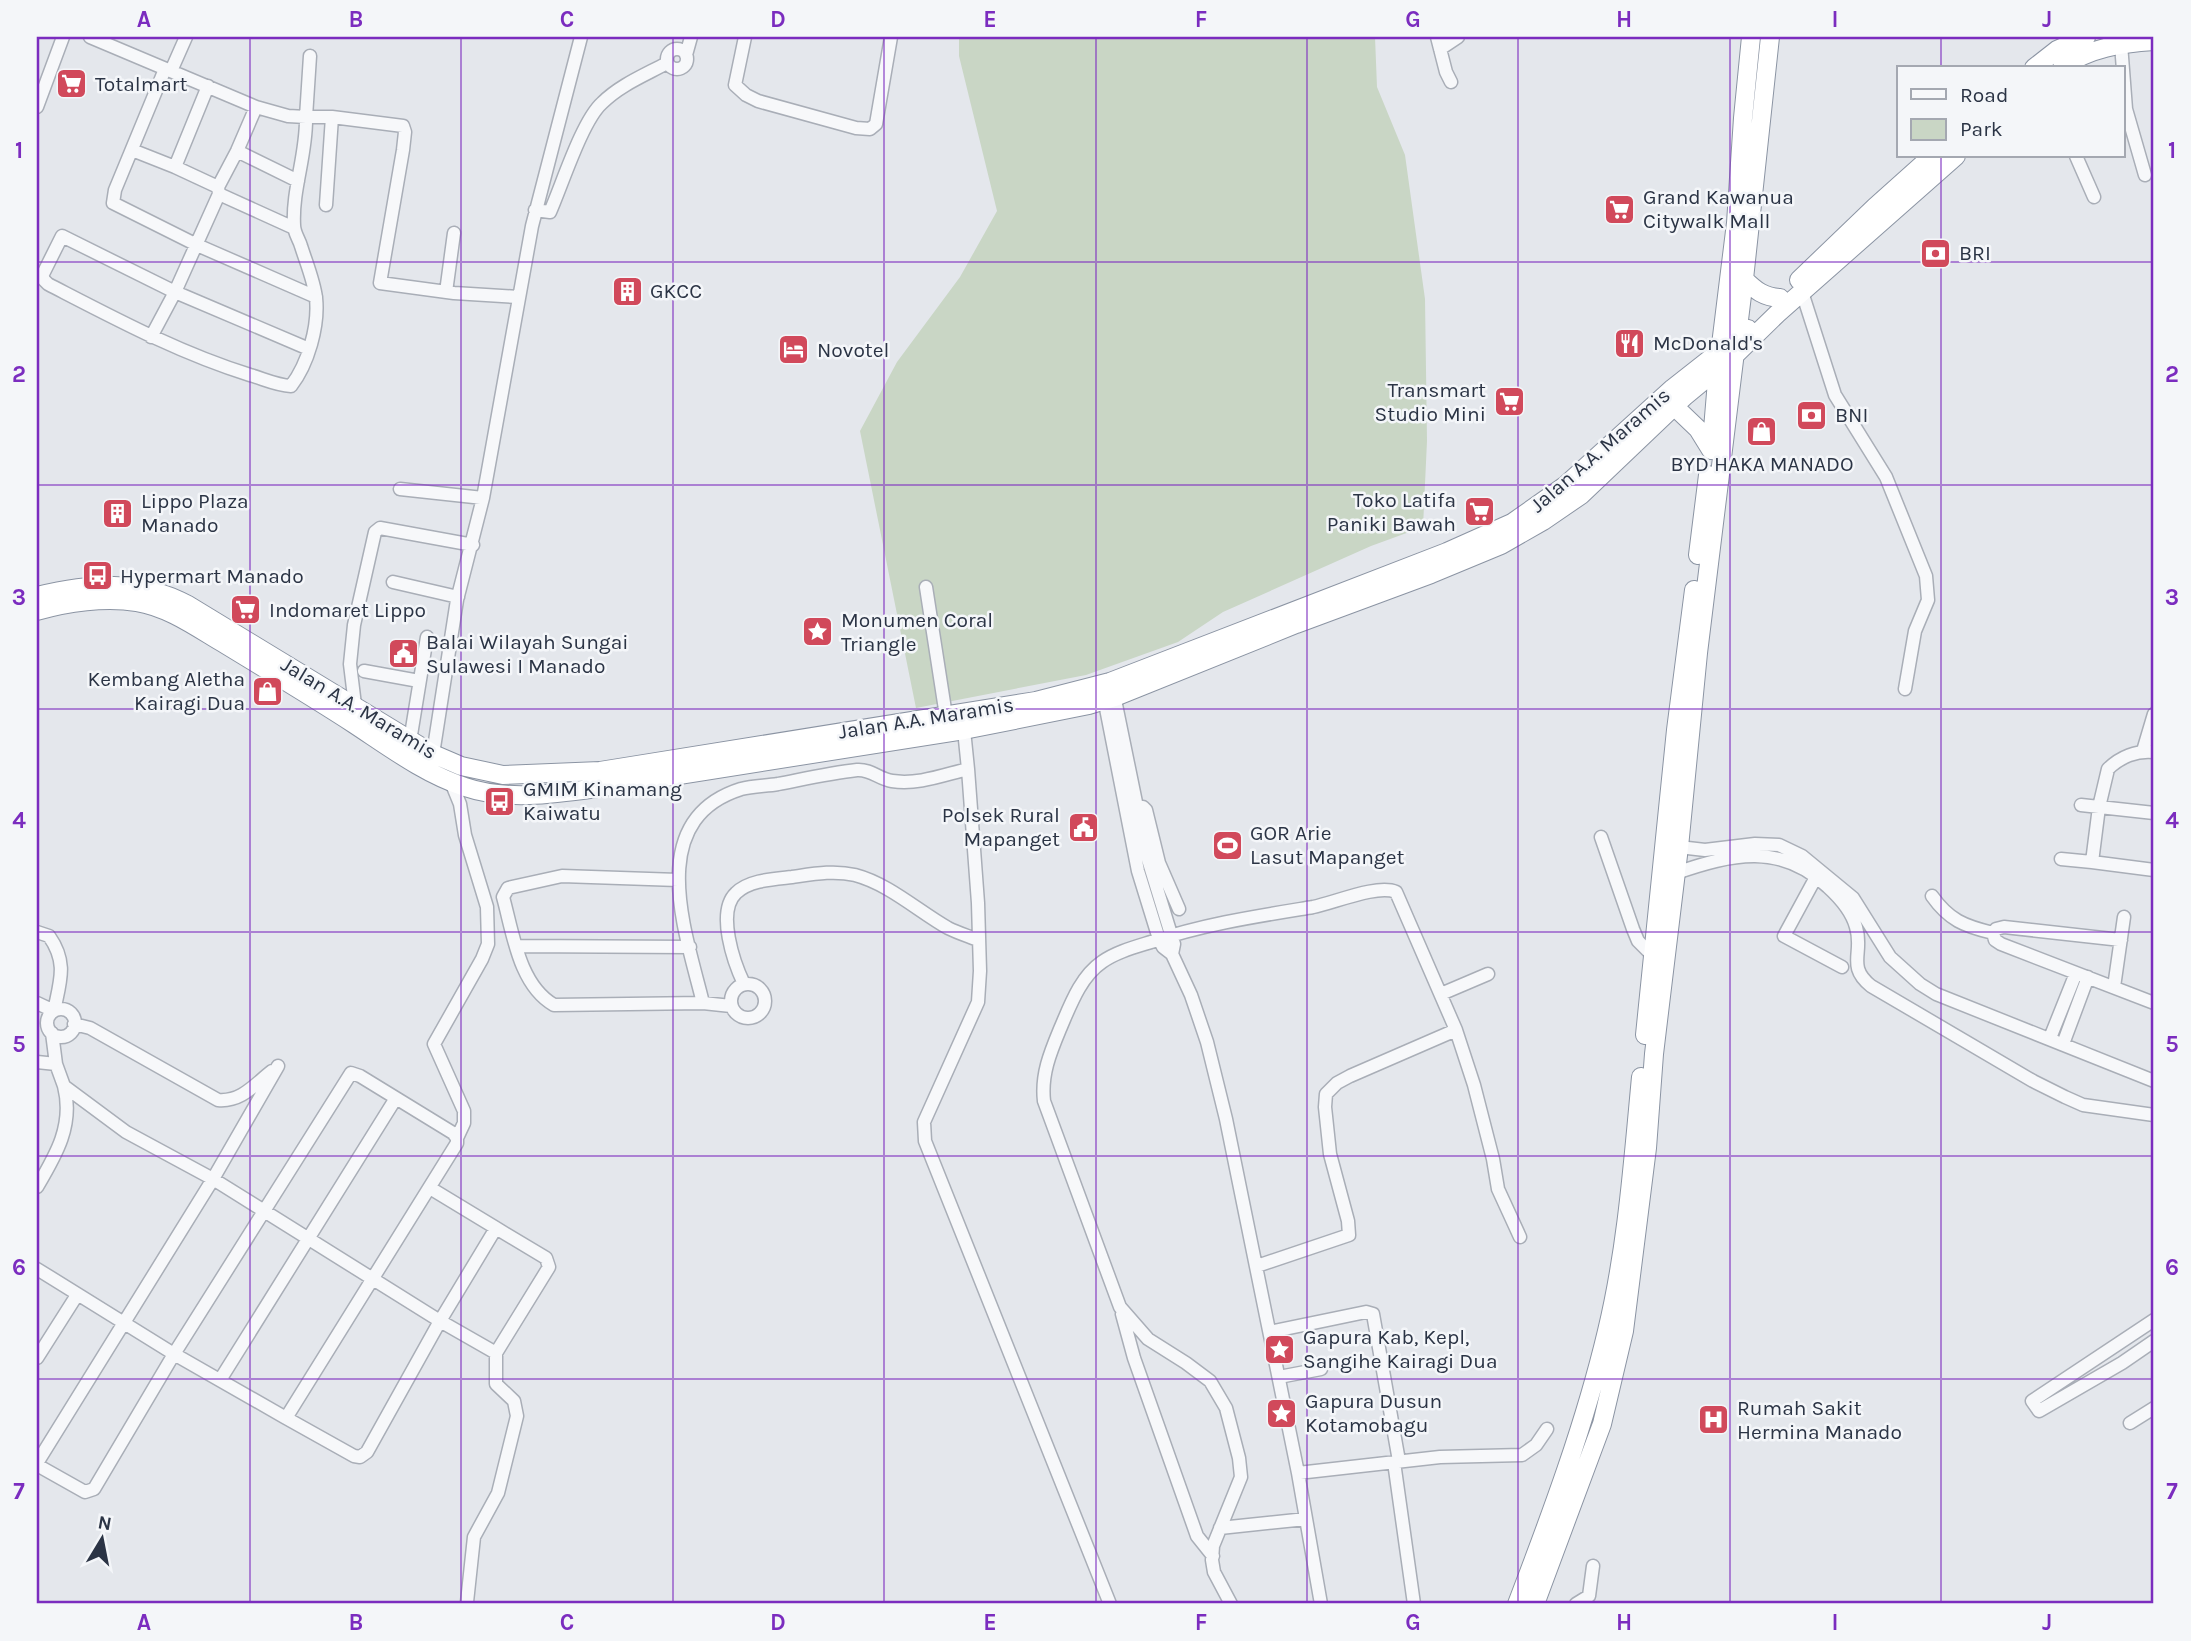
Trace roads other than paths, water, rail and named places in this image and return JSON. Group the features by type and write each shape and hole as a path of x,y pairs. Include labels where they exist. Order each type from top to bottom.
{"highway":[{"path":"1732,347 1727,308 1752,37"},
{"path":"1517,1604 1551,1515 1594,1384 1617,1282 1631,1182 1676,730 1710,510 1718,481 1732,347 1744,279 1770,37"},
{"path":"2037,66 2057,50 2085,37"},
{"path":"2065,66 2084,54 2121,44 2154,41"},
{"name":"Jalan A.A. Maramis","path":"37,596 105,585 146,588 170,595 433,754 461,766 503,775 600,771 1108,691 1512,523 1566,485 1696,369 1732,347 1874,207 1930,158"},
{"path":"37,611 104,601 139,602 155,606 194,626 301,690 405,757 451,782 475,790 544,795 964,730 1072,710 1108,691 1345,608 1501,545 1543,521 1581,495 1717,369 1732,347 1802,292 1954,158"},
{"path":"1744,279 1767,298 1780,298"},
{"path":"1696,369 1727,308"},
{"path":"1535,1604 1602,1424 1621,1344 1641,1208 1654,1054 1679,847 1710,510 1717,369"},
{"path":"1675,407 1698,429 1711,450"}],"street":[{"path":"37,107 63,37"},
{"path":"90,37 256,107 288,116 332,117 403,127 403,150 380,284 518,297"},
{"path":"186,37 132,150 115,190 113,203 197,245 316,297"},
{"path":"433,754 458,597 483,498 518,297 536,210 581,37"},
{"path":"536,210 550,212 586,125 601,103 621,87 667,63 671,50 680,49 686,55 691,37"},
{"path":"745,37 736,85 738,89 758,101 856,128 870,129 876,124 891,37"},
{"path":"1451,82 1438,43 1458,37"},
{"path":"2121,44 2122,66"},
{"path":"309,349 175,292 62,236 43,274 43,279 48,284 151,337 222,366 282,386 291,386 309,349 316,312 316,297 294,228 298,181 306,142 310,56"},
{"path":"175,167 208,86"},
{"path":"151,337 197,245 256,107"},
{"path":"2124,110 2145,176"},
{"path":"326,205 332,117"},
{"path":"132,150 175,167 294,228"},
{"path":"237,151 298,181"},
{"path":"2077,158 2094,197"},
{"path":"446,292 454,233"},
{"path":"1802,292 1835,396 1886,477 1926,576 1928,600 1915,631 1905,689"},
{"path":"400,489 483,498"},
{"path":"355,705 350,664 354,625 375,532 380,528 473,545"},
{"path":"393,582 458,597"},
{"path":"926,587 946,716"},
{"path":"410,741 427,637"},
{"path":"364,671 419,681"},
{"path":"1108,691 1166,937 1163,947 1172,954 1191,995 1207,1042 1229,1133 1307,1519 1321,1604"},
{"path":"1108,691 1136,860 1166,937"},
{"path":"2092,862 2099,807 2108,769 2124,758 2149,752 2154,714"},
{"path":"964,730 978,903 978,1002 924,1122 925,1141 1110,1604"},
{"path":"841,749 845,772"},
{"path":"703,1003 680,903 678,880 687,835 696,817 708,806 743,789 845,772 869,770 888,780 905,782 968,769"},
{"path":"286,1418 430,1188 457,1143 464,1123 464,1111 434,1044 488,944 487,907 460,804 451,782"},
{"path":"2081,805 2154,813"},
{"path":"1136,808 1143,807 1146,810 1159,863 1179,909"},
{"path":"1601,837 1638,941 1653,956"},
{"path":"1679,847 1706,850 1755,844 1779,845 1802,856 1853,898 1890,957 1920,984 1936,994 2154,1081"},
{"path":"1676,873 1725,858 1759,855 1779,858 1816,877 1832,891 1852,916 1858,939 1857,970 1871,986 2033,1081 2083,1105 2154,1115"},
{"path":"2061,859 2154,870"},
{"path":"744,984 729,939 727,918 730,902 736,892 771,880 824,873 858,876 883,887 949,928 978,940"},
{"path":"678,880 562,876 508,888 503,897 525,971 538,992 554,1005 703,1003 731,1006 741,1017 748,1018 755,1017 764,1006 765,999 758,987 744,984 733,992 731,1006"},
{"path":"1816,877 1784,936 1842,967"},
{"path":"1213,1556 1197,1536 1134,1357 1120,1307 1049,1120 1042,1086 1044,1073 1056,1038 1079,988 1088,975 1101,963 1127,950 1166,937 1225,922 1331,904 1388,889 1396,892 1456,1030 1474,1085 1498,1189 1520,1237"},
{"path":"1932,896 1943,911 1966,926 1993,933"},
{"path":"2114,987 2124,917"},
{"path":"1993,933 2004,927 2121,940"},
{"path":"37,932 49,936 59,953 62,965 54,1011 47,1021 52,1033 56,1064 64,1086 67,1116 64,1137 37,1187"},
{"path":"1993,933 1995,940 2001,944 2154,1003"},
{"path":"1858,951 1863,946 1880,940"},
{"path":"516,946 690,947"},
{"path":"1441,993 1488,974"},
{"path":"2050,1038 2082,975"},
{"path":"2063,1044 2082,975"},
{"path":"37,1003 54,1011 62,1009 70,1012 74,1024 71,1031 64,1036 52,1033"},
{"path":"74,1024 90,1028 218,1100 231,1101 246,1094 278,1066 213,1179 37,1464 85,1492 94,1489 174,1354 351,1073 396,1098 457,1138"},
{"path":"1257,1266 1349,1235 1328,1138 1325,1102 1331,1088 1366,1068 1456,1030"},
{"path":"37,1062 56,1064"},
{"path":"64,1086 126,1132 213,1179 496,1353"},
{"path":"220,1380 396,1098"},
{"path":"430,1188 546,1258 549,1267 496,1353 496,1384 514,1401 517,1416 498,1493 474,1537 467,1602"},
{"path":"37,1269 174,1354 354,1456 367,1452 440,1321 496,1228"},
{"path":"37,1359 77,1295"},
{"path":"1120,1307 1148,1339 1210,1381 1226,1408 1234,1434 1241,1477 1213,1546 1213,1556 1214,1572 1231,1604"},
{"path":"1270,1332 1366,1312 1373,1314 1397,1461 1414,1604"},
{"path":"2154,1320 2036,1406 2122,1363 2154,1341"},
{"path":"1279,1377 1321,1369"},
{"path":"2130,1423 2154,1408"},
{"path":"1298,1473 1397,1461 1521,1455 1536,1446 1548,1429"},
{"path":"1220,1528 1307,1519"},
{"path":"1576,1604 1590,1596 1593,1566"}],"place":[{"name":"Totalmart","path":"72,84"},
{"name":"Grand Kawanua Citywalk Mall","path":"1620,209"},
{"name":"BRI","path":"1936,253"},
{"name":"GKCC","path":"627,291"},
{"name":"McDonald's","path":"1630,343"},
{"name":"Novotel","path":"794,350"},
{"name":"Transmart Studio Mini","path":"1509,402"},
{"name":"BNI","path":"1812,415"},
{"name":"BYD HAKA MANADO","path":"1762,432"},
{"name":"Toko Latifa Paniki Bawah","path":"1479,512"},
{"name":"Lippo Plaza Manado","path":"118,513"},
{"name":"Hypermart Manado","path":"97,576"},
{"name":"Indomaret Lippo","path":"246,610"},
{"name":"Monumen Coral Triangle","path":"818,632"},
{"name":"Balai Wilayah Sungai Sulawesi I Manado","path":"403,654"},
{"name":"Kembang Aletha Kairagi Dua","path":"268,691"},
{"name":"GMIM Kinamang Kaiwatu","path":"500,801"},
{"name":"Polsek Rural Mapanget","path":"1083,827"},
{"name":"GOR Arie Lasut Mapanget","path":"1227,845"},
{"name":"Gapura Kab, Kepl, Sangihe Kairagi Dua","path":"1280,1349"},
{"name":"Gapura Dusun Kotamobagu","path":"1282,1413"},
{"name":"Rumah Sakit Hermina Manado","path":"1714,1420"}]}
